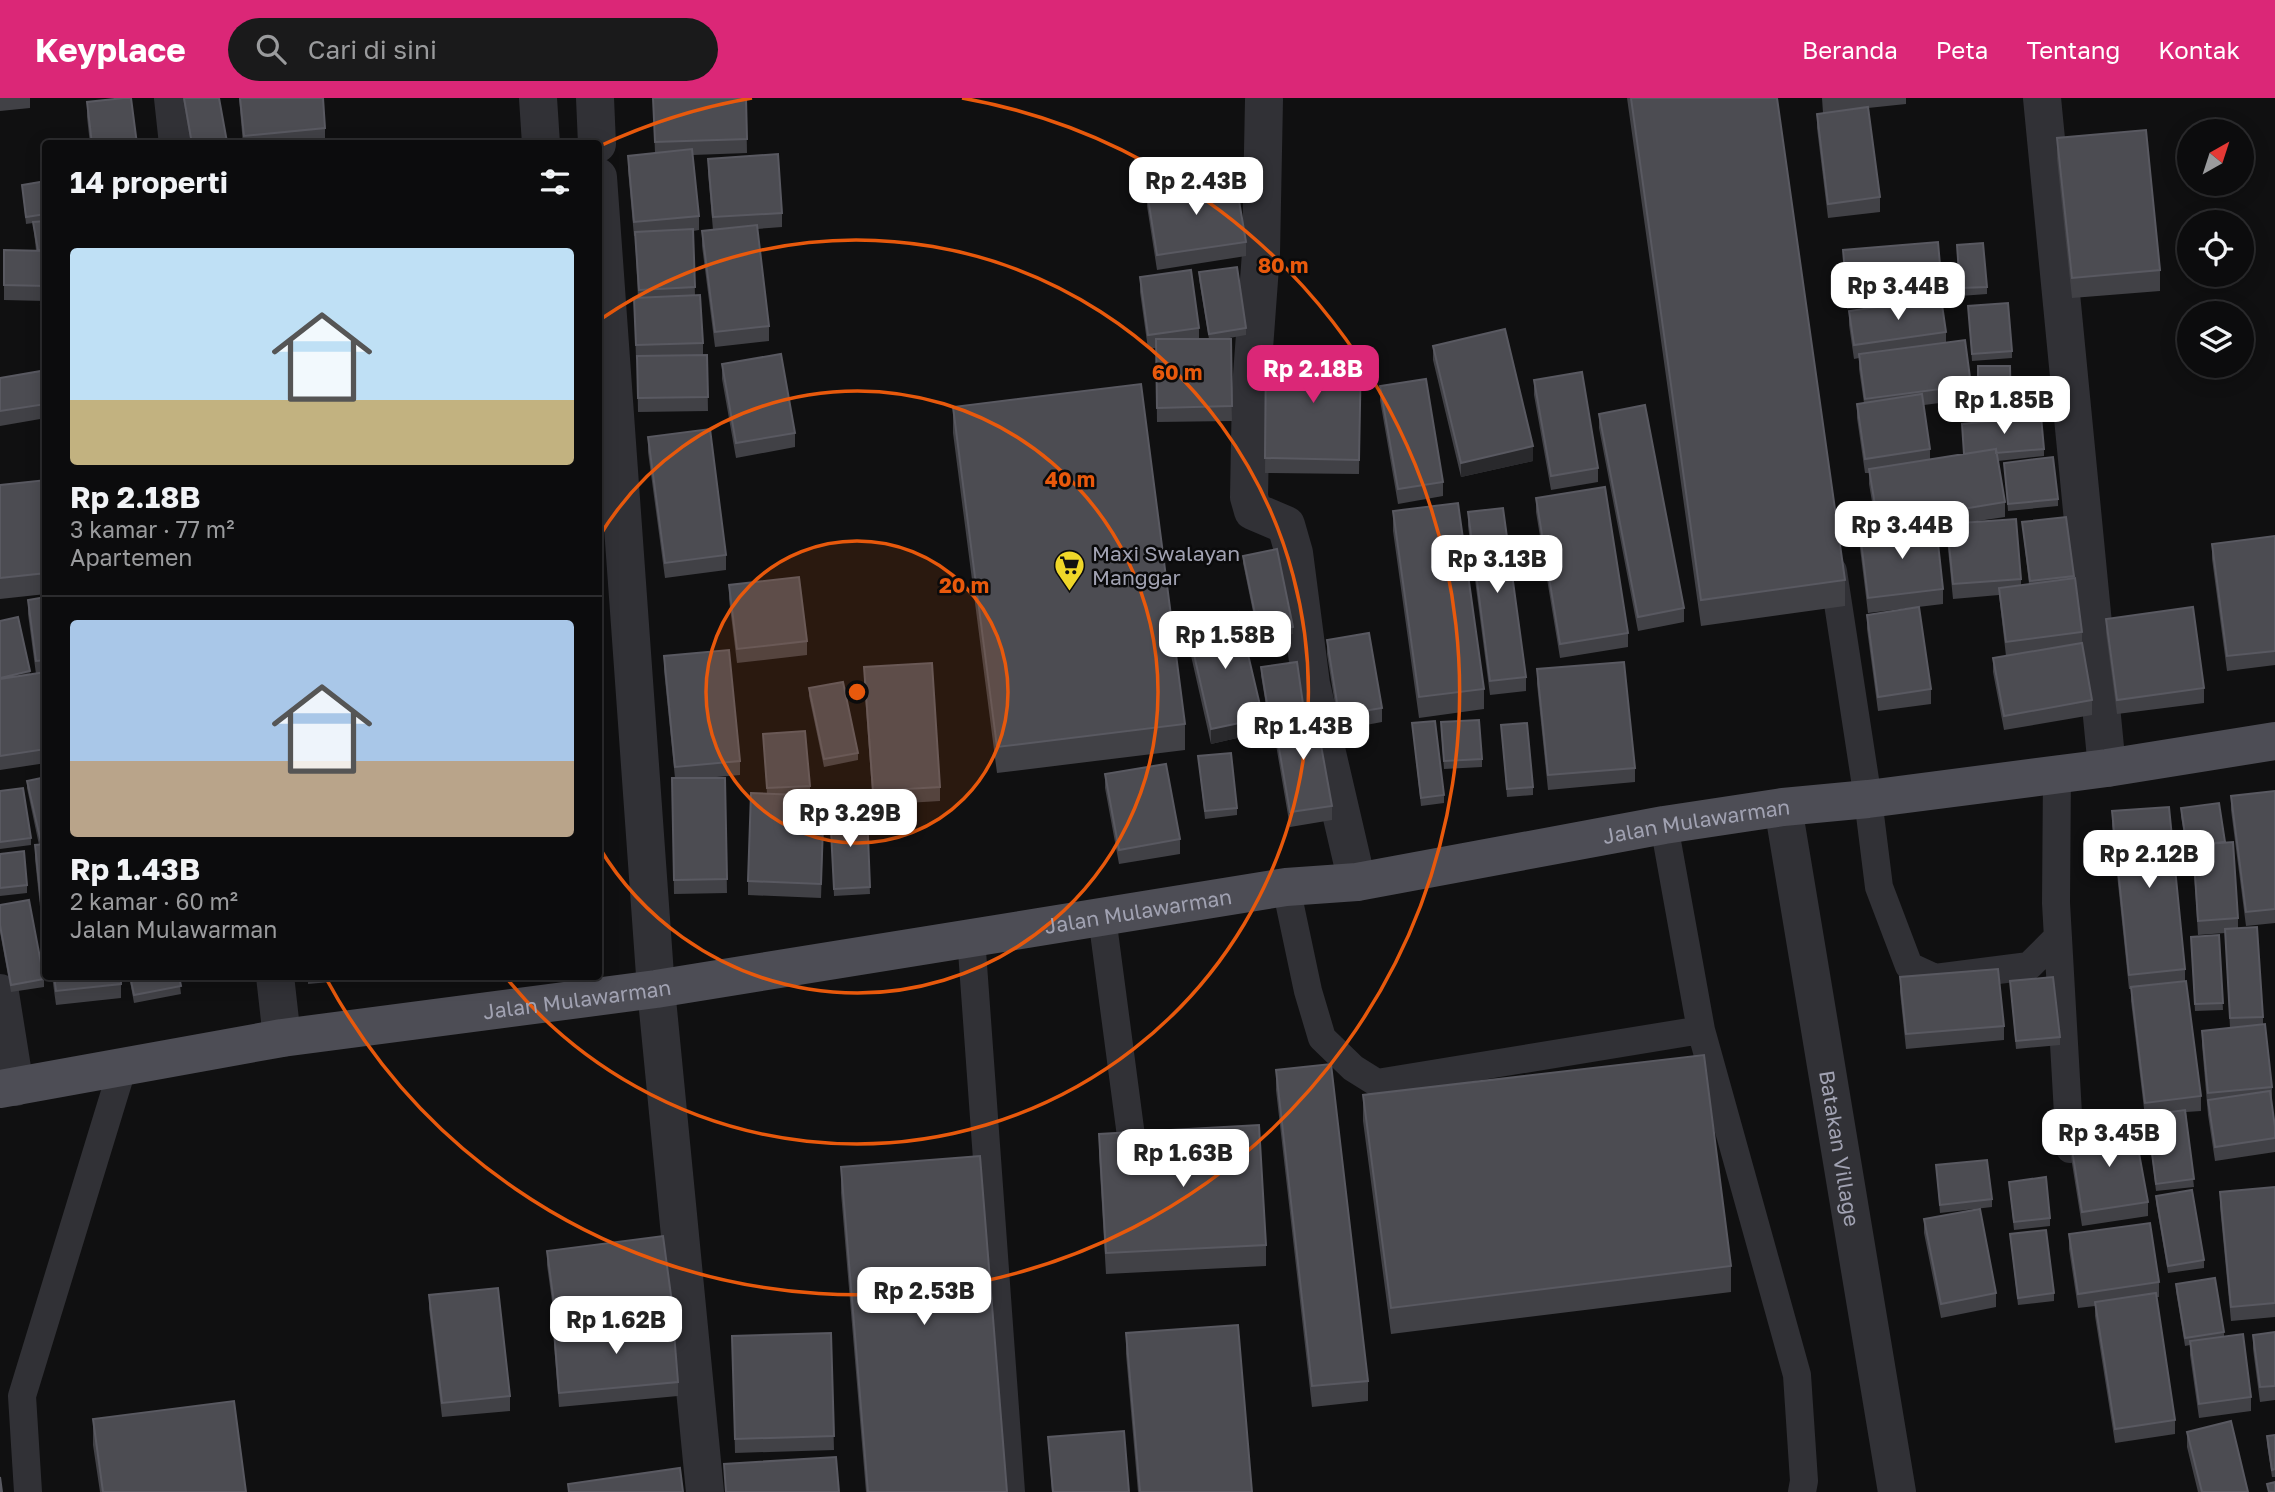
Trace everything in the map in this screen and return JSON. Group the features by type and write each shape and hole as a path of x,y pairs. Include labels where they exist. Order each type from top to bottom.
{"main road":[{"name":"Jalan Mulawarman","path":"7,1088 282,1038 595,987 656,989 1286,887 1357,882 1664,825 1783,807 1868,799 2107,768 2275,741"}],"street":[{"path":"173,98 178,140"},
{"path":"538,98 541,140"},
{"path":"595,98 597,140"},
{"path":"2042,98 2107,768"},
{"path":"1264,100 1261,253 1251,388 1249,497 1253,511 1286,524 1294,554 1311,684 1357,882"},
{"path":"602,233 656,989 705,1492"},
{"name":"Batakan Village","path":"1783,807 1897,1492"},
{"path":"275,980 282,1038"},
{"path":"0,993 7,1088"}],"lane":[{"path":"1830,551 1879,887 1909,966 1936,978 2029,967 2058,937"},
{"path":"2057,774 2056,903 2070,1149"},
{"path":"1664,825 1701,1030 1797,1375 1804,1481 1802,1492"},
{"path":"1286,887 1308,990 1322,1038 1353,1068 1377,1083 1701,1030"},
{"path":"1102,916 1131,1136"},
{"path":"971,937 1012,1492"},
{"path":"28,1492 22,1396 124,1066"}],"building":[{"path":"131,98 136,140 92,140 87,102"},
{"path":"184,98 219,98 227,140 191,140"},
{"path":"240,98 323,98 325,128 244,136"},
{"path":"653,98 746,98 747,139 655,142"},
{"path":"1631,98 1777,98 1845,580 1701,600"},
{"path":"1868,107 1880,197 1828,204 1817,114"},
{"path":"2146,130 2160,270 2072,278 2057,138"},
{"path":"692,149 699,216 634,222 628,156"},
{"path":"778,154 782,213 713,217 708,159"},
{"path":"1235,177 1246,242 1157,255 1147,192"},
{"path":"42,182 42,215 26,217 22,185"},
{"path":"42,221 42,250 38,250 33,222"},
{"path":"757,225 769,326 715,332 702,231"},
{"path":"693,229 695,287 639,290 635,232"},
{"path":"1938,242 1942,288 1847,295 1843,250"},
{"path":"1983,243 1987,287 1960,288 1957,245"},
{"path":"4,250 42,251 42,286 4,285"},
{"path":"1237,267 1246,328 1209,334 1199,272"},
{"path":"1191,270 1199,328 1148,335 1140,277"},
{"path":"700,295 703,343 636,345 634,298"},
{"path":"1941,298 1946,332 1854,345 1849,311"},
{"path":"2008,303 2012,351 1972,354 1968,306"},
{"path":"1505,329 1533,446 1461,463 1433,346"},
{"path":"1156,339 1231,339 1232,406 1157,408"},
{"path":"1965,340 1971,385 1865,399 1859,354"},
{"path":"1266,350 1361,352 1359,460 1265,458"},
{"path":"781,354 795,433 736,443 722,364"},
{"path":"707,355 708,397 638,398 637,356"},
{"path":"1978,366 2010,366 2011,411 1978,412"},
{"path":"41,371 42,405 0,411 0,378"},
{"path":"1582,372 1598,468 1551,476 1534,380"},
{"path":"1426,379 1443,482 1398,489 1380,386"},
{"name":"Maxi Swalayan Manggar","path":"1141,384 1185,724 997,747 953,407"},
{"path":"1922,394 1930,449 1865,459 1857,404"},
{"path":"1645,405 1684,608 1638,617 1599,414"},
{"path":"2041,416 2044,449 1996,453 1996,449 1964,454 1962,424"},
{"path":"710,429 726,555 665,563 648,437"},
{"path":"1996,449 2005,502 1878,523 1869,469"},
{"path":"2053,457 2058,499 2008,504 2004,463"},
{"path":"42,480 42,573 0,578 0,485"},
{"path":"1605,487 1628,633 1560,644 1536,498"},
{"path":"1458,503 1484,689 1419,697 1393,511"},
{"path":"1503,508 1526,677 1490,681 1468,512"},
{"path":"2066,517 2074,576 2030,581 2022,522"},
{"path":"2016,519 2021,579 1953,584 1947,524"},
{"path":"1936,525 1943,589 1868,598 1860,533"},
{"path":"2275,536 2275,651 2227,656 2212,544"},
{"path":"1277,549 1293,627 1259,633 1243,556"},
{"path":"799,577 807,641 737,649 729,585"},
{"path":"2075,578 2082,632 2006,642 1999,588"},
{"path":"42,598 42,660 36,661 28,600"},
{"path":"1919,607 1931,689 1878,697 1867,615"},
{"path":"2193,607 2204,688 2117,700 2106,619"},
{"path":"1238,612 1263,718 1211,729 1187,624"},
{"path":"18,617 30,671 0,678 0,621"},
{"path":"1369,633 1382,708 1339,715 1327,640"},
{"path":"2082,643 2092,700 2004,716 1993,658"},
{"path":"729,650 740,761 675,767 664,656"},
{"path":"1297,662 1304,711 1269,716 1261,667"},
{"path":"1624,662 1635,768 1548,775 1537,669"},
{"path":"932,663 940,787 873,791 864,667"},
{"path":"42,673 42,750 0,756 0,679"},
{"path":"843,682 858,753 824,759 809,688"},
{"path":"1315,712 1332,806 1290,812 1274,719"},
{"path":"1479,720 1482,759 1444,761 1441,722"},
{"path":"1435,721 1444,795 1421,798 1412,723"},
{"path":"1527,723 1533,787 1507,789 1501,725"},
{"path":"805,731 810,786 767,788 763,734"},
{"path":"1231,753 1237,808 1205,811 1198,756"},
{"path":"1166,764 1180,839 1119,850 1105,774"},
{"path":"42,778 42,842 41,842 27,781"},
{"path":"672,778 725,778 727,879 674,880"},
{"path":"23,788 31,838 0,842 0,791"},
{"path":"2275,791 2275,909 2246,912 2231,796"},
{"path":"751,793 824,796 821,884 748,881"},
{"path":"2219,803 2225,842 2187,847 2181,808"},
{"path":"2169,807 2185,969 2129,975 2112,811"},
{"path":"867,810 870,887 834,889 830,811"},
{"path":"2233,842 2238,918 2198,921 2193,845"},
{"path":"42,844 42,912 35,845"},
{"path":"24,851 27,885 0,888 0,854"},
{"path":"29,900 42,979 11,985 0,925 0,905"},
{"path":"2257,927 2263,1017 2230,1018 2225,929"},
{"path":"2219,935 2223,1003 2195,1004 2191,937"},
{"path":"1998,969 2004,1026 1906,1034 1900,977"},
{"path":"2053,977 2060,1037 2016,1041 2010,981"},
{"path":"55,980 121,980 121,984 56,991"},
{"path":"131,980 180,980 181,986 134,995"},
{"path":"2186,981 2201,1096 2145,1103 2131,987"},
{"path":"2265,1024 2272,1087 2208,1093 2202,1031"},
{"path":"1704,1055 1731,1266 1391,1308 1363,1095"},
{"path":"1331,1064 1368,1381 1312,1386 1276,1070"},
{"path":"2270,1091 2275,1138 2215,1147 2208,1100"},
{"path":"2185,1110 2194,1179 2156,1184 2147,1115"},
{"path":"1259,1125 1266,1245 1106,1253 1099,1134"},
{"path":"2134,1126 2148,1202 2082,1212 2070,1137"},
{"path":"980,1156 1007,1492 868,1492 841,1167"},
{"path":"1987,1160 1992,1199 1940,1205 1936,1165"},
{"path":"2046,1177 2050,1218 2014,1222 2009,1182"},
{"path":"2275,1187 2275,1303 2231,1307 2220,1192"},
{"path":"2192,1190 2204,1260 2168,1266 2156,1196"},
{"path":"1980,1209 1996,1293 1941,1304 1924,1219"},
{"path":"2150,1223 2159,1282 2078,1294 2069,1234"},
{"path":"2046,1230 2054,1293 2018,1298 2010,1234"},
{"path":"663,1236 672,1303 556,1318 547,1251"},
{"path":"2215,1278 2224,1332 2185,1338 2176,1284"},
{"path":"498,1288 510,1396 442,1403 429,1295"},
{"path":"2156,1293 2175,1420 2115,1429 2095,1302"},
{"path":"673,1320 678,1382 559,1393 554,1331"},
{"path":"1238,1325 1252,1492 1140,1492 1126,1333"},
{"path":"2275,1332 2275,1386 2260,1387 2253,1335"},
{"path":"831,1333 834,1436 735,1439 732,1336"},
{"path":"2243,1334 2251,1397 2199,1404 2190,1341"},
{"path":"234,1401 246,1492 103,1492 93,1419"},
{"path":"2231,1421 2248,1492 2202,1492 2187,1432"},
{"path":"1124,1431 1129,1492 1053,1492 1048,1437"},
{"path":"2275,1435 2275,1469 2272,1470 2267,1436"},
{"path":"836,1457 839,1492 726,1492 724,1464"},
{"path":"680,1468 683,1492 569,1492 568,1484"},
{"path":"2275,1482 2275,1492 2269,1492 2267,1484"}],"place":[{"name":"Maxi Swalayan Manggar","path":"1069,592"}]}
